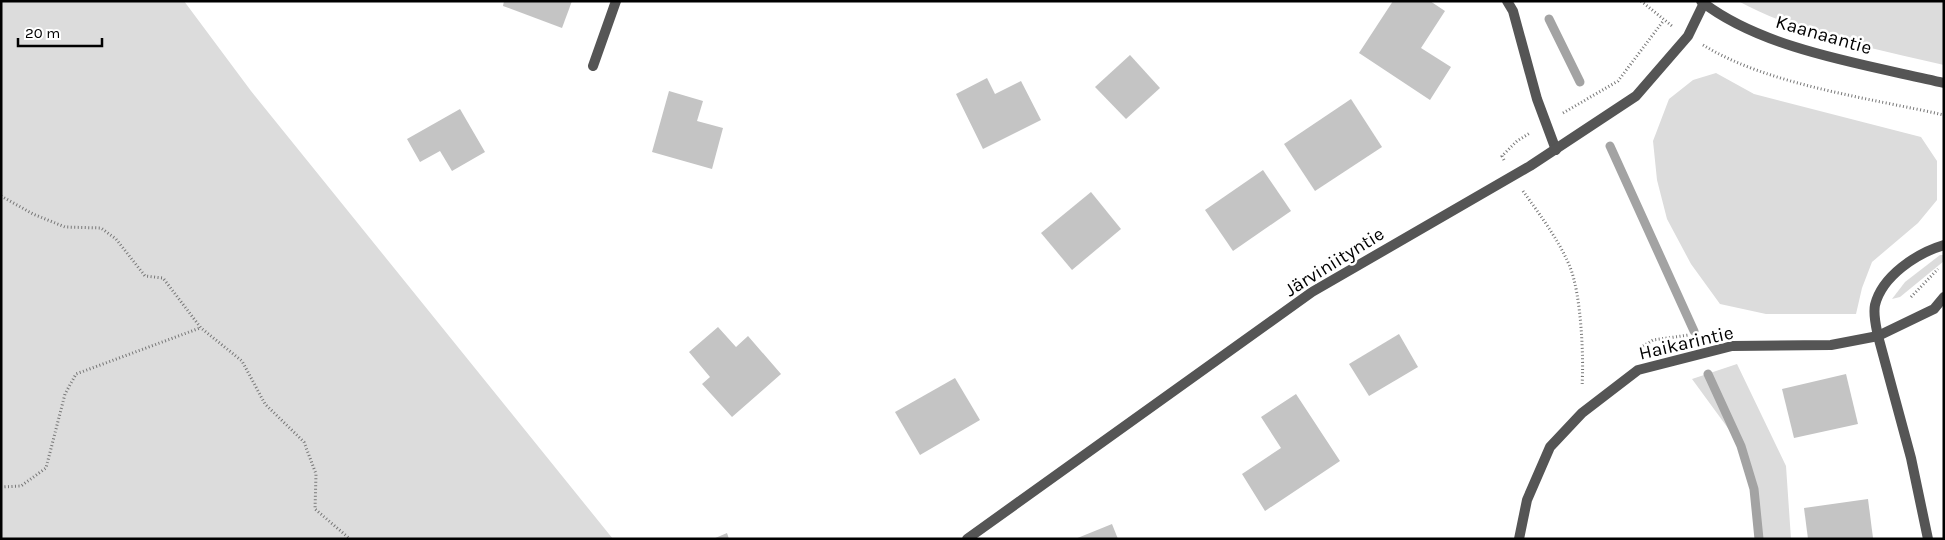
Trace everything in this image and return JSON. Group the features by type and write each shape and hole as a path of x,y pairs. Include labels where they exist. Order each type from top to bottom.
{"street":[{"path":"593,66 616,1"},
{"path":"1507,1 1512,11 1537,99 1556,150"},
{"name":"Järviniityntie","path":"967,539 1312,292 1556,150 1636,96 1688,36 1702,2"},
{"name":"Kaanaantie","path":"1702,2 1748,30 1801,48 1944,83"},
{"path":"1928,539 1911,458 1878,336 1875,305 1881,291 1891,278 1918,256 1944,245"},
{"name":"Haikarintie","path":"1519,539 1527,500 1550,447 1582,413 1638,370 1732,346 1831,345 1878,336 1934,309 1944,298"}],"path":[{"path":"1641,1 1664,20 1716,53 1781,77 1944,115"},
{"path":"1582,386 1584,364 1571,268 1554,236 1512,175 1502,156 1517,141 1618,80 1664,20"},
{"path":"1,196 33,214 65,227 101,228 116,239 145,276 163,278 200,328 242,361 265,404 304,442 316,474 314,509 350,539"},
{"path":"1,486 21,486 46,468 65,394 76,374 200,328"}],"shaded area":[{"path":"1,1 184,1 251,91 613,539 1,539"},
{"path":"1738,1 1944,1 1944,65 1865,47 1813,32 1762,13"},
{"path":"1716,73 1754,94 1921,137 1937,161 1937,200 1918,223 1872,262 1862,288 1856,314 1766,314 1720,304 1691,264 1667,219 1657,180 1653,141 1669,99 1693,80"},
{"path":"1940,255 1944,255 1944,261 1900,297 1892,299 1905,282"},
{"path":"1737,364 1786,466 1791,539 1759,539 1754,489 1741,446 1692,379"}],"building":[{"path":"504,1 572,1 562,28 503,6"},
{"path":"1393,1 1430,1 1445,11 1421,48 1451,67 1430,100 1359,53"},
{"path":"1130,55 1160,88 1126,119 1095,87"},
{"path":"987,78 995,94 1021,81 1041,120 983,149 956,94"},
{"path":"669,91 703,101 697,121 723,128 712,169 652,152"},
{"path":"1351,99 1382,147 1315,191 1284,144"},
{"path":"460,109 485,152 452,171 440,151 420,162 407,139"},
{"path":"1263,170 1291,211 1233,251 1205,210"},
{"path":"1091,192 1121,229 1072,270 1041,233"},
{"path":"718,327 736,347 748,336 781,374 732,417 702,384 710,377 689,352"},
{"path":"1399,334 1418,367 1369,396 1349,364"},
{"path":"1846,374 1858,424 1794,438 1782,389"},
{"path":"955,378 980,420 920,455 895,412"},
{"path":"1296,394 1340,461 1265,511 1242,474 1281,448 1261,417"},
{"path":"1868,499 1873,538 1808,539 1804,508"},
{"path":"1112,524 1118,539 1075,539"},
{"path":"727,533 729,539 713,539"}],"waterway":[{"path":"1549,19 1580,82"},
{"path":"1610,146 1694,331"},
{"path":"1708,374 1741,446 1754,489 1759,539"}]}
